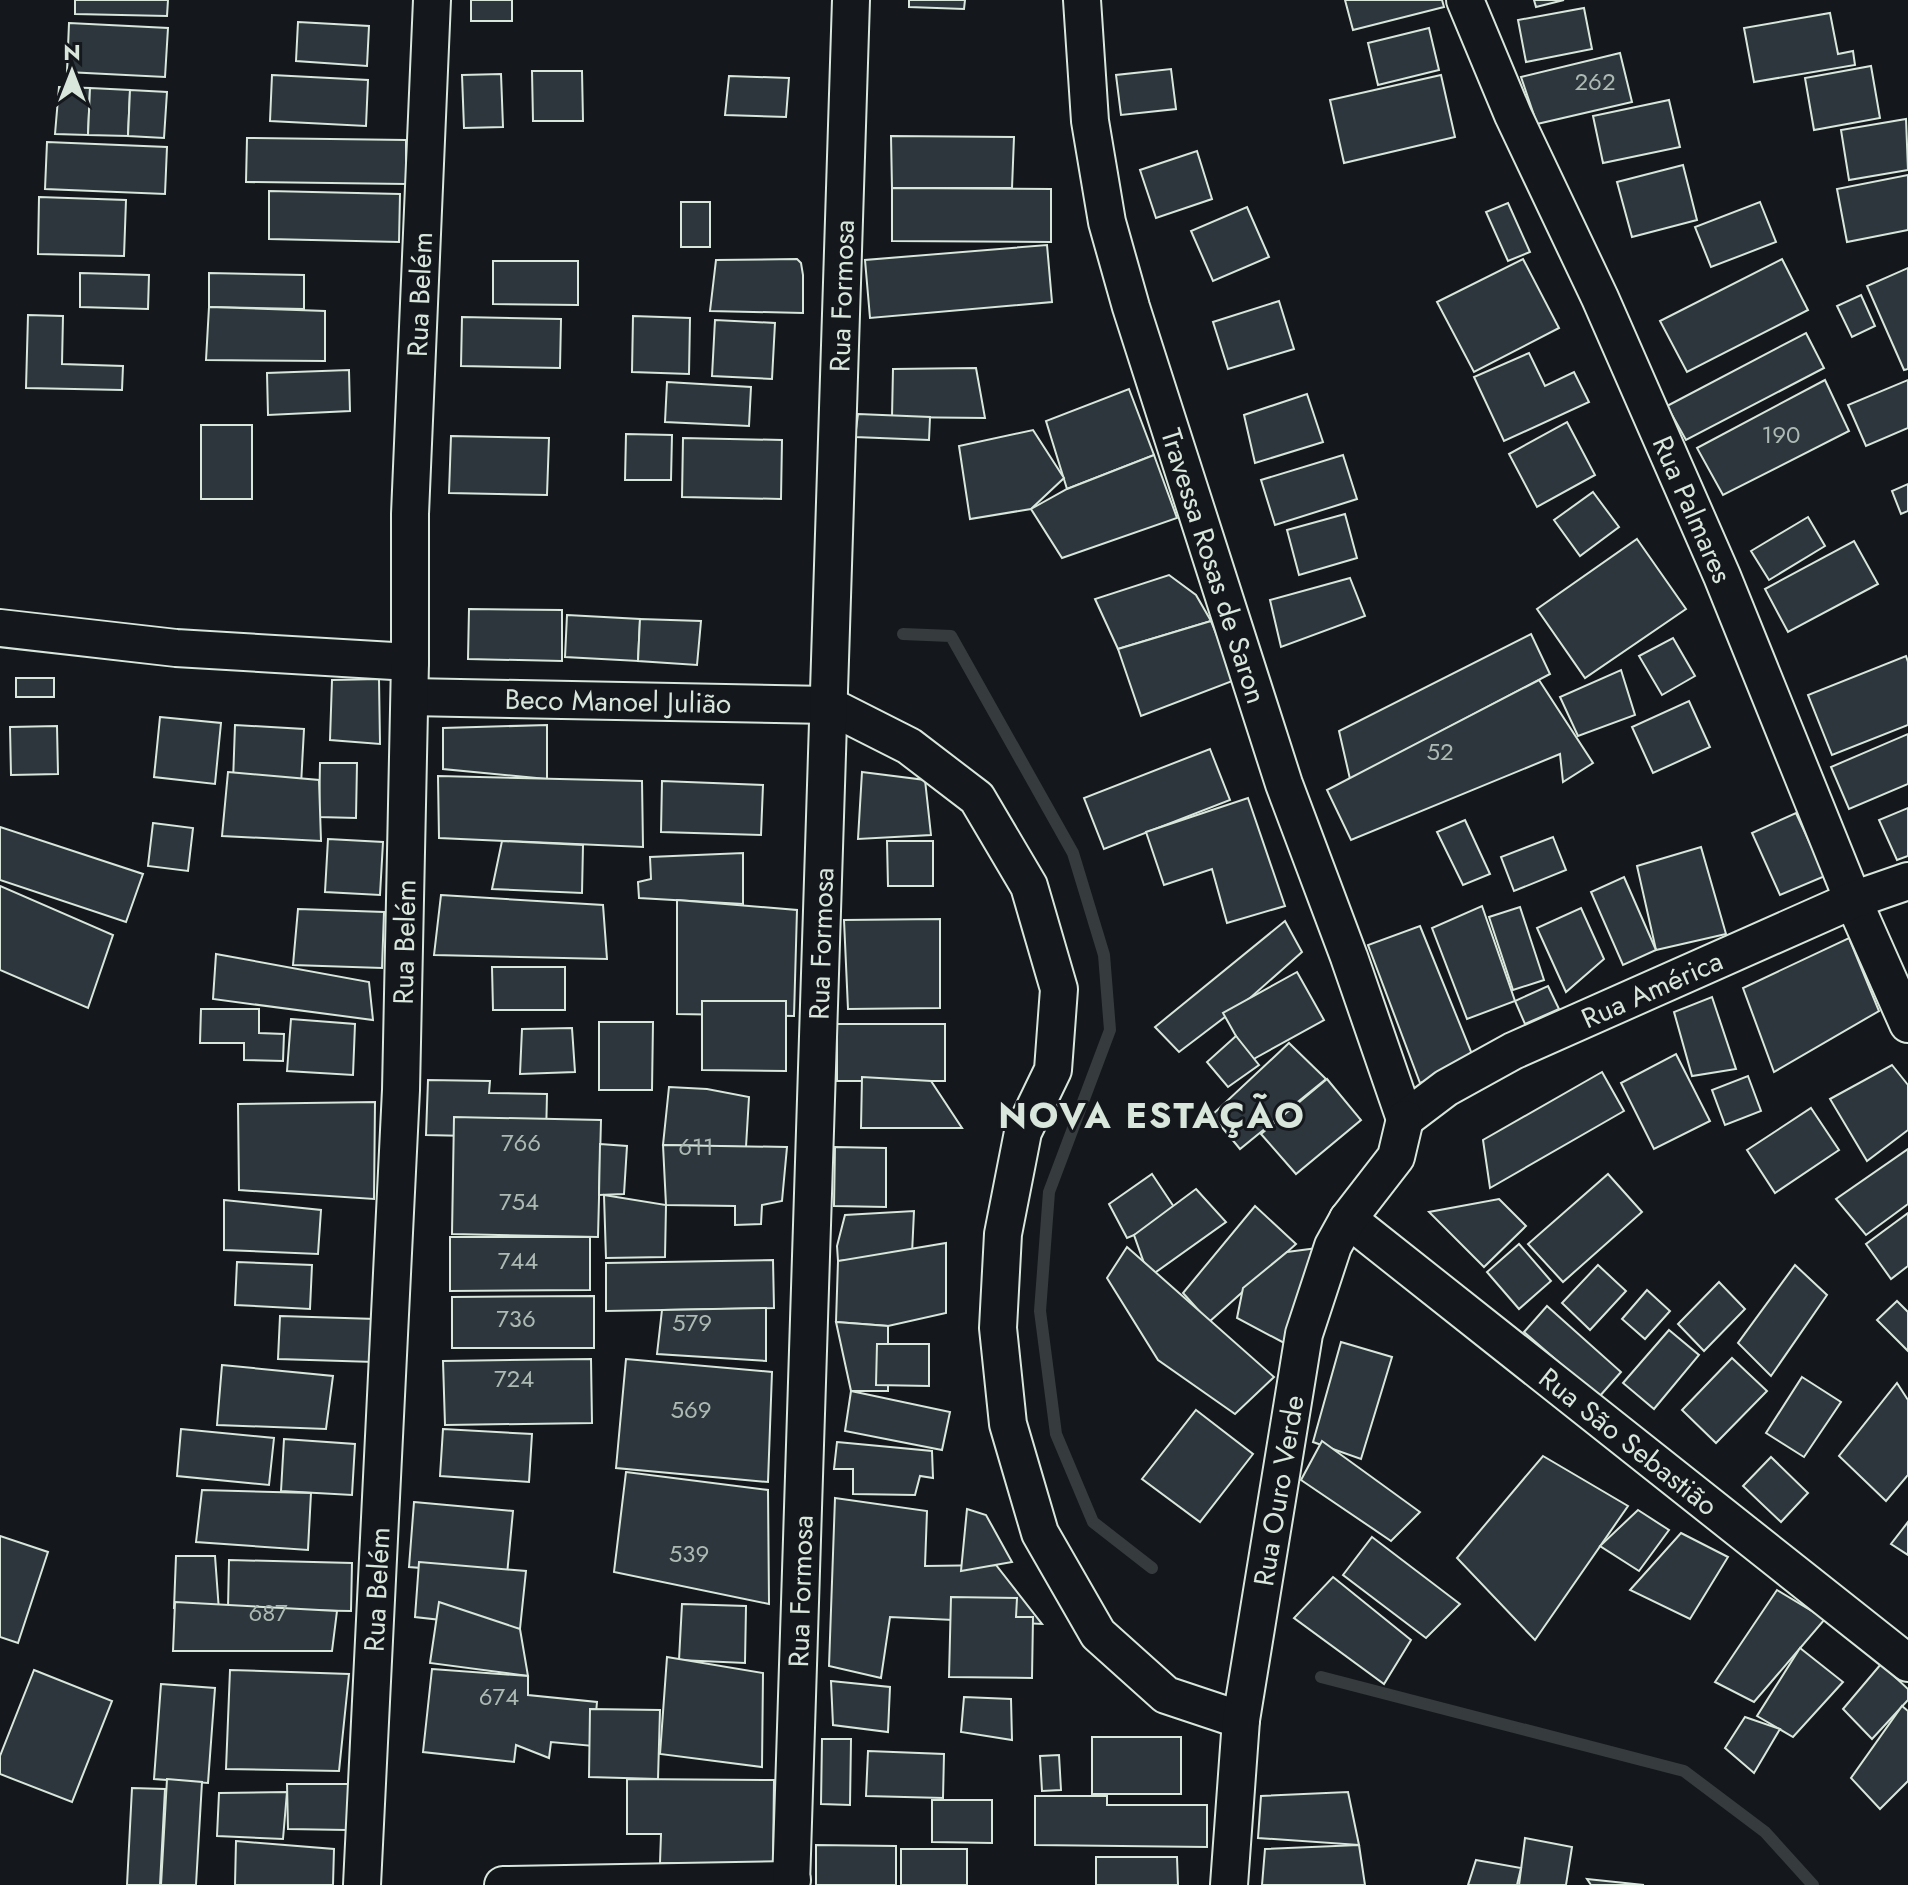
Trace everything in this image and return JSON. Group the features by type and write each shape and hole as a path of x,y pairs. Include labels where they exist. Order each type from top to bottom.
{"street":[{"name":"Rua Belém","path":"362,1885 401,1090 410,697 410,514 432,0"},
{"name":"Rua Formosa","path":"792,1883 851,0"},
{"name":"Travessa Rosas de Saron","path":"1082,0 1090,121 1107,222 1131,307 1284,784 1405,1119"},
{"name":"Rua Palmares","path":"1465,0 1513,115 1600,298 1722,576 1853,900 1908,1024"},
{"path":"0,628 176,648 410,662"},
{"name":"Beco Manoel Julião","path":"410,697 828,705"},
{"path":"828,705 909,746 977,798 1029,886 1059,989 1053,1070 1023,1132 1003,1234 998,1328 1008,1424 1040,1533 1098,1634 1166,1695 1241,1720"},
{"name":"Rua América","path":"1405,1119 1446,1088 1513,1051 1853,900 1908,881"},
{"name":"Rua Ouro Verde","path":"1229,1885 1241,1720 1304,1334 1333,1246 1348,1219 1396,1157 1405,1119"},
{"name":"Rua São Sebastião","path":"1348,1219 1908,1663"},
{"path":"503,1885 792,1883"}],"building":[{"path":"75,0 168,0 167,16 75,14"},
{"path":"471,0 512,0 512,21 471,21"},
{"path":"909,0 965,0 964,9 909,7"},
{"path":"1345,0 1442,0 1444,7 1353,30"},
{"path":"1534,0 1564,0 1536,7"},
{"path":"1584,8 1592,49 1526,62 1518,20"},
{"path":"1830,13 1838,54 1853,51 1855,65 1754,82 1744,28"},
{"path":"298,22 369,26 367,66 296,61"},
{"path":"69,23 168,28 165,77 67,72"},
{"path":"1429,28 1439,70 1378,85 1368,43"},
{"path":"1620,53 1632,102 1537,124 1521,77"},
{"path":"1871,66 1880,118 1814,130 1805,78"},
{"path":"1171,69 1176,109 1121,115 1116,75"},
{"path":"532,71 582,71 583,121 533,121"},
{"path":"501,74 503,127 464,128 462,75"},
{"path":"272,75 368,80 366,126 270,121"},
{"path":"1441,75 1455,137 1344,163 1330,100"},
{"path":"729,76 789,78 786,117 725,115"},
{"path":"59,87 90,88 88,135 55,134"},
{"path":"90,88 130,90 128,136 88,135"},
{"path":"130,90 167,92 164,138 128,136"},
{"path":"1669,100 1680,147 1603,163 1593,116"},
{"path":"1906,119 1908,170 1849,180 1841,130"},
{"path":"891,136 1014,137 1012,188 892,188"},
{"path":"247,138 406,140 406,184 246,182"},
{"path":"47,142 167,147 165,194 45,189"},
{"path":"1197,151 1212,199 1156,218 1140,170"},
{"path":"1683,165 1697,220 1632,237 1617,182"},
{"path":"1908,175 1908,230 1847,242 1837,189"},
{"path":"892,188 1051,189 1051,242 892,241"},
{"path":"269,191 400,194 399,242 269,239"},
{"path":"39,197 126,200 124,256 38,254"},
{"path":"681,202 710,202 710,247 681,247"},
{"path":"1760,202 1776,242 1711,267 1695,227"},
{"path":"1508,203 1530,252 1508,261 1486,212"},
{"path":"1247,207 1269,257 1213,281 1191,231"},
{"path":"1047,245 1052,302 870,318 865,260"},
{"path":"797,259 803,275 803,313 710,311 716,260"},
{"path":"1523,259 1559,328 1474,372 1437,302"},
{"path":"1782,259 1808,310 1687,372 1660,321"},
{"path":"493,261 578,261 578,305 493,304"},
{"path":"1908,268 1908,369 1904,370 1867,286"},
{"path":"80,273 149,275 148,309 80,307"},
{"path":"209,273 304,275 304,309 209,307"},
{"path":"1861,295 1875,326 1852,337 1837,306"},
{"path":"1279,301 1294,349 1228,369 1213,322"},
{"path":"209,307 325,311 325,361 206,360"},
{"path":"28,315 63,316 62,364 123,366 122,390 26,388"},
{"path":"633,316 690,318 689,374 632,372"},
{"path":"462,317 561,319 560,368 461,366"},
{"path":"715,320 775,323 772,379 712,376"},
{"path":"1806,333 1824,368 1686,440 1667,406"},
{"path":"1529,353 1545,386 1574,372 1589,402 1504,441 1474,377"},
{"path":"976,368 985,418 892,417 893,369"},
{"path":"349,370 350,411 268,415 267,373"},
{"path":"1825,380 1849,431 1723,495 1697,448"},
{"path":"1908,380 1908,428 1866,446 1848,405"},
{"path":"667,382 751,387 749,426 665,422"},
{"path":"1129,389 1154,455 1067,489 1046,421"},
{"path":"1307,394 1323,442 1255,463 1244,415"},
{"path":"858,414 930,417 929,440 855,437"},
{"path":"1567,422 1595,475 1537,507 1509,454"},
{"path":"201,425 252,425 252,499 201,499"},
{"path":"1033,430 1064,478 1031,509 970,519 959,446"},
{"path":"626,434 672,435 671,480 625,480"},
{"path":"451,436 549,438 547,495 449,493"},
{"path":"683,438 782,440 781,499 682,497"},
{"path":"1154,455 1177,518 1062,558 1031,509 1067,489"},
{"path":"1343,455 1357,499 1275,525 1261,480"},
{"path":"1908,484 1908,511 1901,514 1892,491"},
{"path":"1593,492 1619,527 1580,556 1554,520"},
{"path":"1345,514 1357,558 1299,575 1287,530"},
{"path":"1808,517 1825,546 1769,580 1751,551"},
{"path":"1637,539 1686,609 1585,678 1537,609"},
{"path":"1854,541 1878,584 1788,632 1765,589"},
{"path":"1169,575 1196,595 1211,621 1118,649 1095,599"},
{"path":"1350,578 1365,616 1281,647 1270,600"},
{"path":"469,609 562,610 562,661 468,659"},
{"path":"567,615 640,619 638,661 565,657"},
{"path":"640,619 701,621 697,665 638,661"},
{"path":"1211,621 1235,680 1141,716 1118,649"},
{"path":"1531,634 1550,674 1350,779 1339,731"},
{"path":"1673,638 1695,676 1662,695 1639,656"},
{"path":"1906,656 1908,725 1832,755 1808,695"},
{"path":"1621,670 1635,715 1578,736 1560,697"},
{"path":"16,678 54,678 54,697 16,697"},
{"path":"379,679 380,744 330,740 332,680"},
{"path":"1539,680 1593,763 1563,782 1560,754 1351,840 1327,790"},
{"path":"1689,701 1710,747 1653,773 1632,727"},
{"path":"160,717 221,723 215,784 154,777"},
{"path":"235,725 304,729 301,785 233,782"},
{"path":"547,725 547,779 443,769 443,728"},
{"path":"57,726 58,774 11,775 10,727"},
{"path":"1908,734 1908,784 1849,809 1831,767"},
{"path":"1210,749 1230,800 1104,849 1084,798"},
{"path":"320,763 357,763 356,818 319,817"},
{"path":"228,772 319,780 321,841 222,836"},
{"path":"862,772 925,780 931,835 858,839"},
{"path":"438,776 642,781 643,847 439,838"},
{"path":"662,781 763,785 761,835 661,832"},
{"path":"1248,798 1285,906 1227,923 1212,869 1164,885 1146,832"},
{"path":"1908,808 1908,856 1897,860 1879,820"},
{"path":"1796,813 1825,876 1780,895 1752,833"},
{"path":"1465,820 1490,874 1463,885 1437,832"},
{"path":"153,823 193,828 188,871 148,866"},
{"path":"0,827 143,874 126,922 0,880"},
{"path":"1553,837 1566,870 1514,891 1501,857"},
{"path":"328,839 383,842 380,895 325,892"},
{"path":"502,841 583,845 582,893 492,889"},
{"path":"887,841 933,841 933,886 888,886"},
{"path":"1701,847 1726,934 1656,950 1637,866"},
{"path":"743,853 743,904 639,898 638,882 651,879 650,857"},
{"path":"1624,877 1656,950 1623,965 1591,892"},
{"path":"0,886 113,935 88,1008 0,970"},
{"path":"441,895 603,905 607,959 434,955"},
{"path":"677,900 797,910 794,1016 677,1014"},
{"path":"1482,906 1515,1001 1467,1019 1432,928"},
{"path":"1520,907 1544,980 1513,990 1489,917"},
{"path":"1581,908 1604,959 1566,992 1537,928"},
{"path":"298,909 384,912 382,968 293,965"},
{"path":"940,919 940,1008 848,1009 844,920"},
{"path":"1285,921 1302,952 1250,998 1179,1052 1155,1027"},
{"path":"1420,926 1476,1064 1420,1083 1368,945"},
{"path":"1849,938 1879,1011 1774,1072 1743,988"},
{"path":"216,954 369,982 373,1020 213,999"},
{"path":"492,967 565,967 565,1010 493,1010"},
{"path":"1297,972 1324,1020 1250,1061 1223,1013"},
{"path":"1548,986 1559,1009 1525,1024 1515,1001"},
{"path":"1712,997 1736,1069 1692,1076 1674,1012"},
{"path":"702,1001 786,1001 786,1071 702,1070"},
{"path":"201,1009 259,1009 259,1033 284,1034 283,1061 244,1060 244,1043 200,1043"},
{"path":"291,1019 355,1024 353,1075 287,1071"},
{"path":"599,1022 653,1022 652,1090 599,1090"},
{"path":"837,1024 945,1024 945,1081 837,1081"},
{"path":"572,1028 575,1072 520,1074 522,1029"},
{"path":"1236,1036 1259,1065 1228,1087 1207,1062"},
{"path":"1289,1043 1326,1079 1240,1149 1212,1115"},
{"path":"1676,1054 1710,1121 1654,1149 1621,1083"},
{"path":"1892,1065 1908,1085 1908,1130 1867,1161 1830,1099"},
{"path":"1602,1072 1624,1111 1490,1188 1483,1140"},
{"path":"1748,1076 1761,1111 1725,1125 1712,1090"},
{"path":"862,1077 931,1081 962,1128 861,1128"},
{"path":"1327,1079 1361,1120 1296,1174 1261,1134"},
{"path":"428,1080 490,1081 489,1093 547,1094 546,1138 426,1135"},
{"path":"669,1087 707,1089 749,1097 746,1147 663,1145"},
{"path":"375,1102 374,1199 239,1190 238,1104"},
{"path":"1811,1108 1839,1150 1775,1193 1747,1150"},
{"path":"454,1117 601,1120 598,1237 452,1234"},
{"path":"600,1144 627,1146 624,1194 599,1195"},
{"path":"663,1145 787,1147 782,1201 762,1205 761,1224 735,1225 735,1206 666,1205"},
{"path":"835,1147 886,1148 886,1207 834,1206"},
{"path":"1908,1149 1908,1204 1866,1235 1836,1199"},
{"path":"1152,1174 1180,1216 1127,1238 1109,1204"},
{"path":"1608,1174 1642,1212 1563,1282 1528,1244"},
{"path":"1196,1189 1226,1222 1149,1277 1134,1235"},
{"path":"604,1195 666,1205 665,1257 606,1258"},
{"path":"1499,1199 1526,1226 1484,1267 1429,1212"},
{"path":"224,1200 321,1210 318,1254 224,1250"},
{"path":"1255,1206 1296,1244 1209,1322 1183,1293"},
{"path":"914,1211 912,1254 838,1261 837,1246 845,1215"},
{"path":"1908,1213 1908,1266 1891,1279 1866,1244"},
{"path":"450,1237 590,1237 590,1290 450,1291"},
{"path":"946,1243 946,1313 888,1326 836,1322 838,1261"},
{"path":"1519,1244 1551,1281 1519,1309 1487,1272"},
{"path":"1333,1246 1288,1345 1237,1318 1243,1288 1287,1252"},
{"path":"1127,1247 1274,1377 1235,1414 1158,1360 1107,1278"},
{"path":"773,1260 774,1308 606,1311 606,1263"},
{"path":"237,1262 312,1265 310,1309 235,1305"},
{"path":"1598,1265 1626,1291 1590,1330 1562,1303"},
{"path":"1795,1265 1827,1295 1771,1376 1738,1343"},
{"path":"1719,1282 1745,1309 1704,1351 1678,1324"},
{"path":"1647,1290 1670,1311 1645,1339 1622,1319"},
{"path":"594,1296 594,1348 452,1348 452,1297"},
{"path":"1897,1301 1908,1312 1908,1351 1877,1320"},
{"path":"1547,1306 1621,1372 1599,1397 1524,1332"},
{"path":"766,1308 766,1361 657,1354 662,1310"},
{"path":"280,1316 376,1319 374,1362 278,1359"},
{"path":"836,1322 888,1326 888,1391 851,1391"},
{"path":"1669,1330 1699,1355 1654,1409 1623,1383"},
{"path":"1341,1342 1392,1357 1361,1459 1313,1442"},
{"path":"877,1344 929,1344 929,1386 876,1385"},
{"path":"1732,1358 1767,1391 1716,1443 1682,1410"},
{"path":"591,1359 592,1423 445,1425 443,1361"},
{"path":"626,1359 772,1372 768,1482 616,1468"},
{"path":"222,1365 333,1376 326,1429 217,1425"},
{"path":"1802,1377 1841,1402 1804,1457 1766,1433"},
{"path":"1897,1383 1908,1400 1908,1475 1886,1501 1839,1456"},
{"path":"851,1391 950,1412 942,1450 845,1431"},
{"path":"1196,1410 1253,1454 1200,1522 1142,1479"},
{"path":"181,1429 274,1438 269,1485 177,1476"},
{"path":"443,1429 532,1434 529,1482 440,1476"},
{"path":"284,1439 355,1444 352,1495 281,1491"},
{"path":"1322,1441 1420,1512 1391,1541 1301,1480"},
{"path":"837,1442 932,1451 933,1478 920,1476 915,1495 853,1494 853,1469 834,1469"},
{"path":"1543,1456 1628,1506 1535,1640 1457,1558"},
{"path":"1771,1457 1808,1493 1781,1522 1743,1486"},
{"path":"626,1472 768,1490 769,1604 614,1572"},
{"path":"202,1490 311,1493 308,1550 196,1542"},
{"path":"835,1498 927,1511 925,1566 996,1565 1042,1624 890,1617 881,1678 829,1666"},
{"path":"414,1502 513,1511 507,1575 409,1567"},
{"path":"967,1509 986,1515 1012,1562 961,1571"},
{"path":"1638,1510 1669,1530 1639,1571 1600,1546"},
{"path":"1908,1522 1908,1555 1891,1544"},
{"path":"1681,1533 1728,1557 1690,1619 1630,1590"},
{"path":"0,1536 48,1552 18,1643 0,1637"},
{"path":"1372,1537 1460,1604 1426,1638 1343,1575"},
{"path":"176,1556 215,1556 219,1611 174,1608"},
{"path":"229,1560 352,1563 351,1611 228,1609"},
{"path":"419,1562 526,1571 520,1629 415,1617"},
{"path":"1333,1577 1411,1640 1384,1684 1294,1618"},
{"path":"1777,1590 1825,1619 1754,1702 1715,1682"},
{"path":"951,1597 1017,1598 1016,1617 1033,1617 1032,1678 949,1677"},
{"path":"175,1602 337,1611 332,1651 173,1651"},
{"path":"439,1602 520,1629 528,1676 430,1663"},
{"path":"682,1604 746,1606 745,1663 679,1660"},
{"path":"1800,1648 1843,1682 1793,1737 1757,1716"},
{"path":"667,1657 763,1673 762,1767 660,1754"},
{"path":"1881,1664 1908,1689 1908,1700 1872,1739 1843,1709"},
{"path":"432,1669 528,1676 528,1695 597,1702 593,1746 551,1742 549,1758 516,1745 514,1762 423,1752"},
{"path":"34,1670 112,1701 72,1802 0,1774 0,1756"},
{"path":"230,1670 349,1674 339,1771 226,1769"},
{"path":"831,1681 890,1687 888,1732 833,1725"},
{"path":"161,1684 215,1688 208,1783 154,1779"},
{"path":"964,1697 1011,1699 1012,1740 961,1732"},
{"path":"1902,1706 1908,1711 1908,1781 1880,1809 1851,1778"},
{"path":"590,1709 660,1710 658,1779 589,1777"},
{"path":"1745,1717 1780,1729 1754,1773 1725,1748"},
{"path":"1092,1737 1181,1737 1181,1794 1092,1794"},
{"path":"822,1739 851,1739 850,1805 821,1804"},
{"path":"868,1751 944,1754 943,1798 866,1796"},
{"path":"1059,1755 1061,1790 1042,1791 1040,1756"},
{"path":"167,1779 202,1782 196,1885 161,1885"},
{"path":"627,1779 774,1780 773,1864 660,1863 661,1834 627,1834"},
{"path":"287,1784 349,1784 347,1830 288,1829"},
{"path":"132,1788 165,1789 160,1885 127,1885"},
{"path":"287,1792 283,1839 217,1836 219,1793"},
{"path":"1348,1792 1359,1845 1258,1838 1261,1796"},
{"path":"1035,1796 1107,1796 1107,1805 1207,1805 1207,1847 1035,1845"},
{"path":"932,1800 992,1800 992,1843 932,1842"},
{"path":"1525,1838 1572,1847 1566,1885 1519,1885"},
{"path":"236,1841 334,1849 333,1885 235,1885"},
{"path":"816,1845 896,1846 896,1885 816,1885"},
{"path":"1359,1845 1365,1885 1262,1885 1265,1849"},
{"path":"901,1849 967,1849 967,1885 901,1885"},
{"path":"1096,1857 1177,1857 1178,1885 1096,1885"},
{"path":"1476,1860 1521,1868 1517,1885 1468,1885"},
{"path":"1587,1879 1644,1885 1591,1885"}],"waterway":[{"path":"903,634 951,636 1073,853 1104,955 1110,1030 1049,1192 1040,1311 1056,1434 1093,1522 1152,1568"},
{"path":"1321,1677 1684,1771 1765,1832 1813,1885"}],"district":[{"name":"NOVA ESTAÇÃO","path":"1152,1115"}]}
